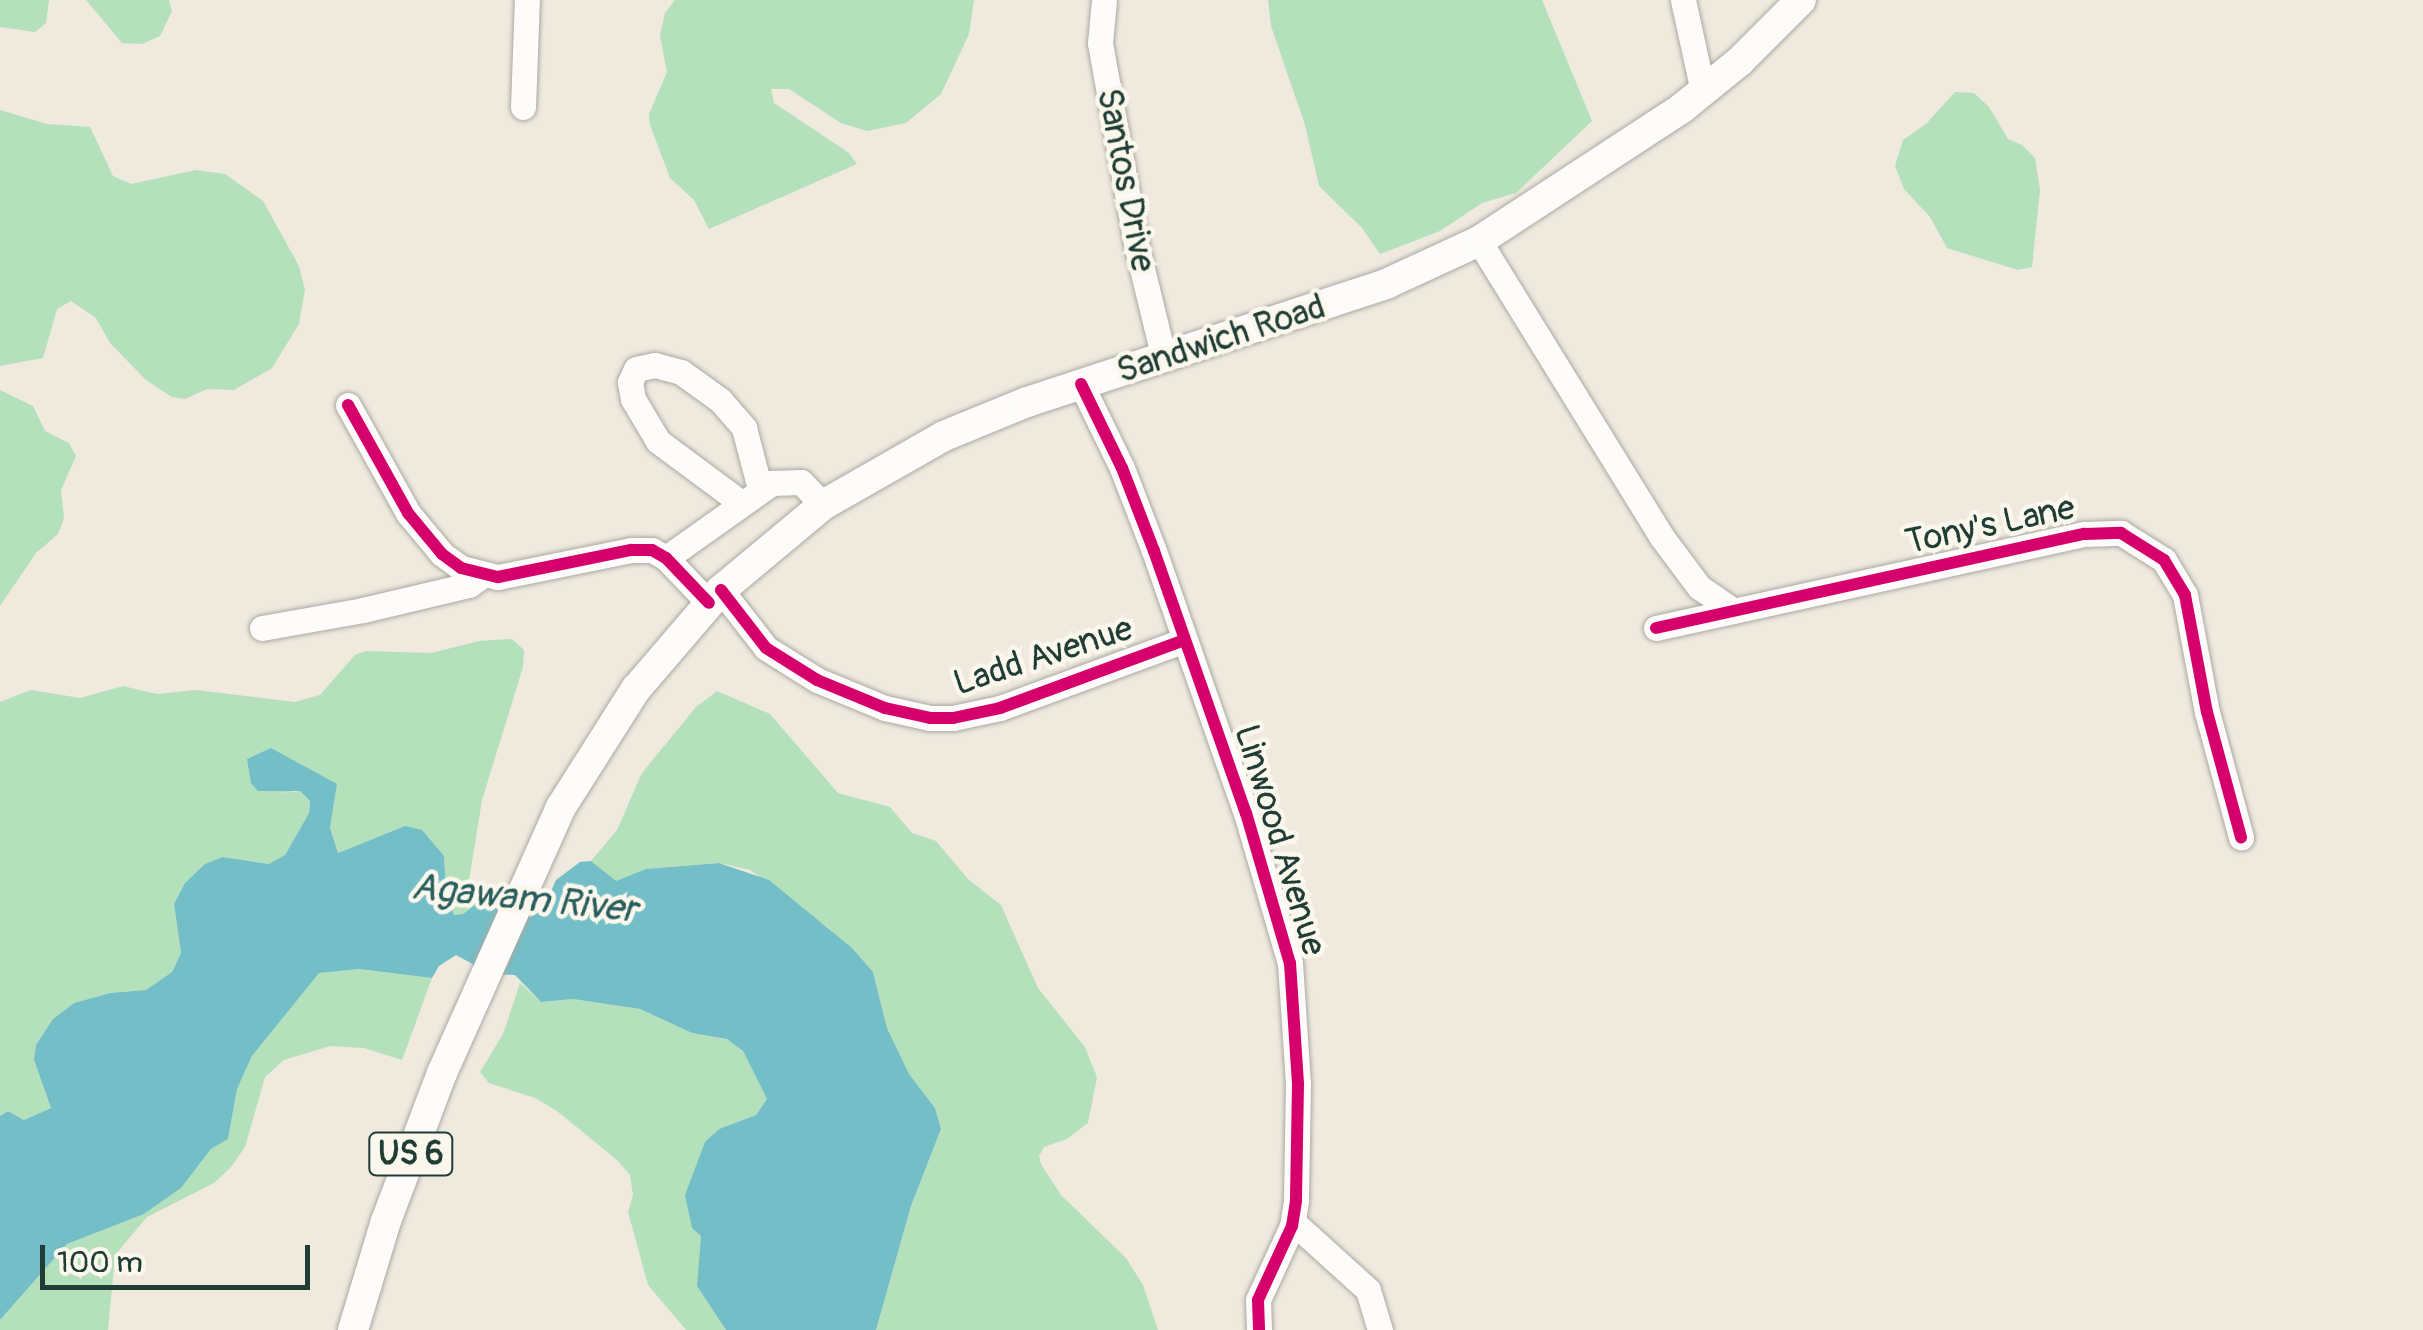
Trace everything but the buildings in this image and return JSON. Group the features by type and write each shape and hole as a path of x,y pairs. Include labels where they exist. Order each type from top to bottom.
{"main road":[{"name":"Sandwich Road","path":"353,1330 396,1192 481,982 588,758 654,664 715,597 824,505 944,436 1080,384 1388,284 1480,242 1704,92 1801,0"}],"street":[{"path":"523,107 526,0"},
{"name":"Santos Drive","path":"1104,0 1100,43 1136,248 1164,359"},
{"path":"1683,0 1704,92"},
{"path":"1480,242 1661,536 1699,587 1734,611"},
{"path":"655,365 681,372 720,400 744,428 750,496 658,441 633,399 630,382 636,369 655,365"},
{"name":"Linwood Avenue","path":"1080,384 1122,468 1185,640 1251,828 1290,963 1298,1136 1293,1222 1258,1300 1259,1330"},
{"path":"348,405 420,528 451,562 482,576 516,574 631,550 652,550 666,558 750,496 792,479 810,487 824,505"},
{"name":"Tony's Lane","path":"1656,628 2084,534 2113,532 2131,536 2164,560 2185,595 2207,712 2241,837"},
{"name":"Ladd Avenue","path":"666,558 715,597 766,648 802,670 851,696 930,718 965,717 1000,708 1185,640"},
{"path":"262,628 363,610 469,584 482,576"},
{"path":"1293,1222 1346,1266 1368,1290 1380,1330"}],"green space":[{"path":"0,0 49,0 46,23 35,32 0,27"},
{"path":"86,0 169,0 172,11 160,36 142,44 122,43"},
{"path":"675,0 974,0 969,34 941,94 906,123 867,131 841,123 789,89 771,89 774,103 849,153 857,164 709,229 694,200 670,178 650,125 649,114 667,72 660,35 665,13"},
{"path":"1268,0 1542,0 1592,121 1516,193 1482,203 1440,231 1380,254 1362,228 1319,186 1305,125 1271,26"},
{"path":"1955,92 1974,93 1989,107 2008,139 2022,145 2035,158 2040,190 2032,267 2018,270 1947,248 1930,217 1904,189 1895,166 1903,140 1926,124"},
{"path":"0,110 47,124 90,127 113,176 131,184 196,170 225,174 263,201 299,266 305,290 299,324 272,368 234,390 207,389 185,399 172,397 146,380 110,343 96,318 71,301 57,309 43,358 0,366"},
{"path":"0,390 33,406 45,431 69,443 76,456 61,490 64,518 58,534 36,553 0,606"},
{"path":"512,639 524,650 523,667 482,800 468,887 480,901 463,914 454,915 446,891 444,856 405,826 338,853 330,828 337,784 277,794 300,791 310,801 309,813 285,855 269,864 223,857 174,904 181,953 172,972 146,990 110,993 74,1003 53,1019 34,1060 51,1108 24,1120 8,1111 0,1116 0,702 31,690 80,698 123,686 157,694 196,690 295,702 320,695 355,655 366,651 431,653 479,641"},
{"path":"717,691 770,714 838,793 890,807 912,833 936,841 968,879 1001,905 1038,988 1085,1047 1097,1077 1088,1123 1067,1139 1044,1147 1039,1156 1041,1164 1061,1195 1126,1258 1143,1285 1158,1330 876,1330 911,1206 941,1129 935,1108 909,1074 887,1028 873,972 827,927 750,870 719,863 646,869 616,882 591,861 617,830 642,773 696,707"},
{"path":"359,969 432,978 402,1060 364,1048 330,1046 284,1060 265,1077 245,1147 231,1167 214,1183 147,1217 115,1255 108,1330 0,1330 0,1320 67,1244 144,1214 181,1188 211,1149 228,1139 237,1089 252,1056 318,973"},
{"path":"520,983 541,1002 573,999 640,1009 692,1033 727,1039 743,1051 767,1099 756,1115 719,1129 697,1286 726,1330 686,1330 648,1285 628,1212 633,1195 630,1175 617,1160 557,1111 535,1098 489,1083 480,1072 503,1034"}],"water":[{"path":"271,748 337,784 330,828 338,853 405,826 422,830 444,856 446,891 454,915 463,914 480,901 516,917 531,917 544,907 556,880 580,862 591,861 616,881 646,869 719,863 769,880 852,948 873,972 887,1028 909,1074 935,1108 941,1129 911,1206 876,1330 726,1330 697,1286 701,1236 692,1228 685,1195 705,1142 719,1129 756,1115 767,1099 743,1051 727,1039 692,1033 640,1009 573,999 541,1002 515,975 491,974 456,955 439,966 432,978 359,969 319,973 252,1056 237,1089 228,1139 211,1149 181,1188 144,1214 67,1244 0,1320 0,1116 8,1111 24,1120 51,1108 34,1060 36,1045 53,1019 74,1003 110,993 146,990 172,972 181,953 174,904 185,883 205,864 223,857 269,864 285,855 309,813 310,801 300,791 258,791 251,783 247,759"}],"cycle path":[{"path":"1081,384 1122,468 1154,551 1246,813 1290,963 1298,1084 1296,1201 1292,1226 1258,1300 1259,1330"},
{"path":"348,405 408,513 442,554 461,568 498,577 631,550 652,550 666,558 709,603"},
{"path":"1656,628 2085,534 2121,533 2164,560 2185,595 2207,712 2241,837"},
{"path":"721,590 766,648 817,680 885,708 930,718 953,718 1000,708 1185,640"}],"water label":[{"name":"Agawam River","path":"524,899"}]}
